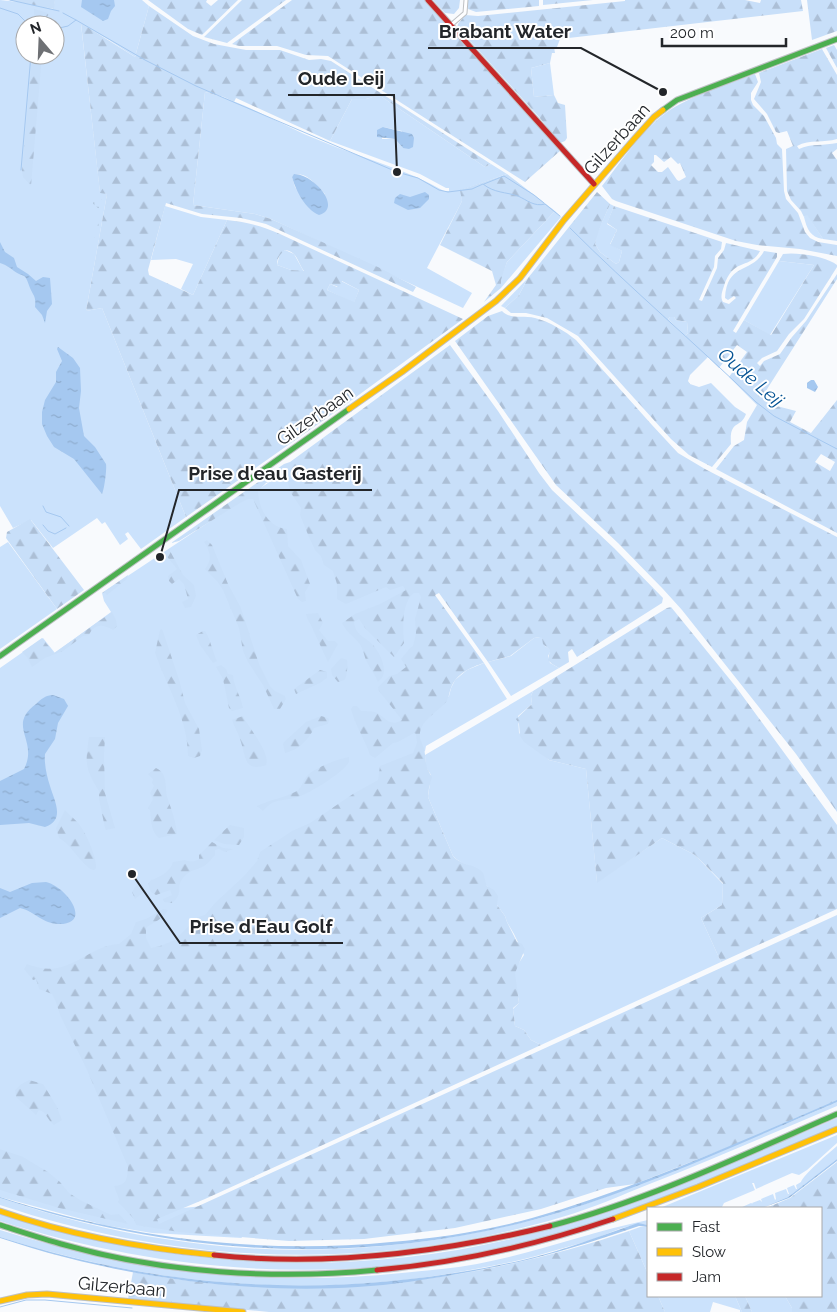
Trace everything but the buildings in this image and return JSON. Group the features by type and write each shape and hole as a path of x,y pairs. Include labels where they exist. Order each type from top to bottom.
{"main road":[{"path":"428,0 594,184"},
{"name":"Gilzerbaan","path":"0,656 451,338 467,321 497,302 520,278 566,215 654,116 666,106 677,100 837,39"},
{"path":"0,1211 58,1229 102,1239 172,1252 229,1258 335,1259 426,1251 464,1246 517,1234 599,1210 674,1183 837,1114"},
{"path":"649,1207 837,1129"},
{"path":"0,1224 56,1242 100,1253 170,1265 229,1272 295,1275 336,1274 376,1272 436,1264 493,1253 564,1236 647,1208"},
{"name":"Gilzerbaan","path":"0,1301 28,1295 47,1294 243,1312"}],"street":[{"path":"450,25 465,13 466,0"}],"green space":[{"path":"0,0 36,4 53,9 55,0 142,0 149,6 135,57 81,24 100,192 107,194 86,311 102,308 186,517 141,549 128,532 125,534 128,539 120,545 105,522 102,524 97,518 53,548 31,520 13,528 0,506"},
{"path":"7,0 55,0 54,9"},
{"path":"148,0 207,0 206,2 211,6 218,0 238,0 202,35 188,29"},
{"path":"242,0 286,0 227,43 204,37"},
{"path":"292,0 426,0 561,150 525,182 328,56 306,55 277,46 239,46 232,44"},
{"path":"433,0 460,0 459,8 454,14 445,13"},
{"path":"467,0 539,0 539,6 476,12 468,9"},
{"path":"543,0 593,0 543,5"},
{"path":"625,0 745,0 760,3 761,0 801,0 803,11 560,39 557,47 554,47 555,53 552,53 550,63 531,68 534,97 554,95 558,103 565,105 567,138 560,143 471,42 457,30 458,24 465,15 478,16"},
{"path":"807,0 837,0 837,31 812,40"},
{"path":"149,6 193,36 214,44 246,50 280,50 309,60 321,59 331,61 491,164 485,167 379,95 366,99 352,99 330,141 236,98 234,102 205,92 193,205 255,214 271,219 380,268 416,287 413,292 266,224 241,218 202,214 166,203 148,270 149,275 193,295 227,220 247,223 280,234 463,319 186,517 102,308 86,311 107,194 100,193 81,23 135,57","holes":["285,250 295,255 304,271 291,270 277,265 279,256","342,281 359,290 354,302 327,290 330,284 339,287"]},
{"path":"34,9 49,14 48,15 34,15"},
{"path":"834,45 837,50 837,68 826,48"},
{"path":"822,49 837,75 837,139 797,146 799,149 808,146 837,143 837,149 832,153 837,160 837,241 823,239 807,215 804,217 791,200 787,191 786,149 793,146 787,131 776,132 767,114 754,99 761,82 759,73"},
{"path":"550,63 554,95 534,97 531,68"},
{"path":"31,65 41,65 31,186 23,177 22,170"},
{"path":"755,74 758,82 751,93 751,100 753,105 764,116 776,138 777,144 782,149 786,199 798,213 805,232 810,238 818,242 837,245 837,256 736,241 616,201 612,199 602,186 640,137 667,112 698,96","holes":["654,155 664,162 671,157 678,164 680,163 686,177 679,181 677,180 668,167 662,172 658,172 651,165 654,162"]},
{"path":"205,92 235,102 306,135 399,170 444,191 449,191 449,188 420,174 330,141 352,99 366,99 379,95 485,167 491,164 507,174 461,190 462,201 427,268 472,293 463,308 271,219 255,214 193,205","holes":["383,127 402,131 403,148 395,139 382,139","295,174 305,176 325,194 310,209 295,187 292,177"]},
{"path":"507,174 555,211 507,262 501,280 501,288 484,302 496,285 492,271 440,245 462,201 460,190"},
{"path":"597,192 610,204 599,229 595,244 600,252 616,264 619,262 622,251 610,245 617,230 607,223 614,206 722,242 721,249 715,256 714,267 699,300 702,301 717,268 718,258 724,250 726,243 760,251 756,257 732,271 728,277 721,296 723,302 729,304 736,298 734,296 728,300 725,298 730,279 735,273 753,263 764,251 777,253 777,257 733,331 736,333 744,320 771,335 814,265 779,261 783,254 811,255 837,265 804,319 789,334 777,351 762,358 757,363 760,366 764,361 780,354 806,321 837,274 837,279 762,397 769,404 796,411 790,422 811,433 837,400 837,533 716,469 734,446 744,440 747,422 757,405 729,377 747,352 737,345 719,368 708,357 690,375 688,381 690,384 699,387 711,383 735,407 746,414 744,419 732,431 731,444 712,467 689,455 671,439 578,336 547,318 526,313 511,313 505,308 519,295 528,278","holes":["670,317 687,322 688,333 685,336 668,319","821,454 835,462 830,471 815,462"]},
{"path":"98,197 103,203 99,240 94,237 98,224 98,208 90,201"},
{"path":"610,204 614,206 607,224 617,230 610,244 622,251 619,262 616,264 600,252 595,244 596,236"},
{"path":"165,206 201,217 227,220 193,295 181,289 193,264 176,259 151,260"},
{"path":"555,211 561,217 501,288 500,280 507,262"},
{"path":"807,214 823,239 810,232 804,217"},
{"path":"285,250 294,254 304,272 277,265 280,253"},
{"path":"779,261 814,265 770,335 744,320"},
{"path":"528,278 519,295 505,308 501,306"},
{"path":"341,281 359,290 354,303 327,290 330,284 337,287"},
{"path":"502,311 517,317 531,317 546,322 576,340 678,453 705,469 837,537 837,812 796,754 682,610 618,543 556,485 455,341 488,316"},
{"path":"670,317 687,322 688,333 685,336 668,319"},
{"path":"450,345 552,490 614,548 663,598 662,603 577,657 572,649 568,652 569,662 559,668 548,660 550,650 543,644 540,637 534,638 510,656 488,662 439,593 435,595 484,663 469,669 456,679 446,702 422,727 420,738 429,773 432,777 428,797 453,856 460,862 477,868 483,873 487,886 494,890 498,896 497,905 505,916 517,942 522,944 525,949 515,973 519,1003 513,1008 515,1026 524,1030 531,1040 541,1045 205,1199 157,1219 159,1224 837,915 837,1102 635,1184 606,1188 541,1209 455,1228 364,1239 289,1241 179,1232 136,1225 134,1219 118,1202 119,1199 114,1186 124,1183 128,1167 87,1070 52,994 39,989 36,979 33,980 24,969 27,964 42,968 66,966 96,950 119,944 131,934 136,922 146,919 163,909 168,910 161,918 146,928 146,938 151,948 175,940 198,917 205,915 244,876 257,861 260,852 378,780 380,766 413,753 417,743 416,734 414,733 393,743 375,758 370,755 351,709 353,706 357,706 361,711 375,712 394,723 402,720 379,691 378,687 389,676 397,674 406,667 401,659 413,646 416,633 415,619 421,597 419,593 414,593 407,603 404,616 404,643 394,657 365,628 359,619 354,622 358,632 374,646 381,658 384,672 383,677 378,682 360,644 342,623 355,614 380,604 406,590 403,586 390,590 386,587 346,604 337,599 337,584 333,571 324,565 321,556 315,550 300,515 301,508 291,493 286,477 266,483 258,491 259,498 260,504 270,521 280,528 287,529 288,546 301,560 310,584 305,592 306,601 302,602 298,599 253,499 240,503 179,541 171,543 284,464 290,462"},
{"path":"283,473 357,570 422,588 428,718 449,696 455,680 467,670 484,663 507,699 426,746 425,751 311,834 149,1211 226,1204 242,1238 152,1233 104,1225 0,1197 0,668 43,638 55,653 111,612 104,601 102,593"},
{"path":"30,519 84,590 57,609 6,538 7,532"},
{"path":"207,540 212,545 228,584 241,608 259,664 270,686 285,696 286,699 280,709 274,709 263,685 248,662 243,651 239,628 223,590 205,569 210,559 204,542"},
{"path":"8,542 57,609 0,649 0,547"},
{"path":"169,549 183,575 194,585 196,596 191,607 185,608 182,602 188,599 184,584 179,579 172,584 169,581 168,576 177,569 164,553"},
{"path":"128,575 127,579 107,595 105,592 102,593"},
{"path":"671,607 736,687 837,825 837,909 721,962 701,918 722,905 723,883 695,855 662,838 597,883 586,769 549,760 524,742 520,736 519,724 516,719 532,704 531,696 533,691"},
{"path":"112,612 117,626 113,630 103,626 96,627 89,635 83,636 63,651 45,658 32,667 22,652 42,638 54,653"},
{"path":"318,613 323,623 319,630 328,641 335,641 338,644 328,662 306,614"},
{"path":"162,629 185,703 199,729 202,750 200,756 194,758 188,756 185,729 181,716 155,653 160,630"},
{"path":"203,631 207,634 217,661 213,663 200,645 196,635"},
{"path":"542,637 545,646 551,650 548,656 550,663 559,668 511,696 488,662 511,656 534,638"},
{"path":"342,658 347,660 347,673 344,680 338,682 332,675 331,669"},
{"path":"221,665 228,674 233,675 243,708 232,711 229,708 223,679 216,667"},
{"path":"320,670 327,672 327,678 296,694 294,689"},
{"path":"533,691 531,696 532,704 518,716 519,733 549,760 586,769 597,882 662,838 695,855 723,884 722,905 701,918 721,962 541,1045 531,1040 524,1030 515,1026 513,1009 519,1003 514,974 524,955 505,916 497,905 495,894 486,884 482,874 453,856 428,797 431,775 426,767 425,755"},
{"path":"243,716 262,747 267,760 266,765 253,767 247,761 232,720"},
{"path":"321,716 328,718 328,724 314,728 302,744 294,750 285,753 284,742 306,722"},
{"path":"89,737 105,737 105,793 115,828 106,830 105,828 99,791 87,766"},
{"path":"349,757 349,762 340,772 310,791 298,797 275,802 263,811 257,806 297,791 306,777 314,770"},
{"path":"156,768 164,776 167,797 174,817 177,834 159,838 153,829 148,808 153,799 150,793 154,786 152,783 153,779 148,774"},
{"path":"65,810 79,824 88,839 96,863 94,870 86,865 59,838 56,828"},
{"path":"230,825 244,828 244,837 239,845 224,844 214,840"},
{"path":"212,842 223,848 233,849 225,852 219,849 215,850 215,855 207,864 186,875 181,881 178,896 172,903 164,902 163,899 172,895 170,890 156,895 151,892 148,884 151,880 164,874 173,862 199,859 199,855"},
{"path":"138,884 143,885 145,891 135,899 132,892"},
{"path":"29,1080 43,1084 56,1105 62,1120 54,1125 44,1112 39,1110 36,1115 16,1097 15,1090"},
{"path":"837,1102 837,1106 698,1165 585,1210 492,1235 422,1247 351,1253 280,1254 209,1250 139,1240 69,1225 0,1205 0,1198 61,1217 102,1227 144,1236 214,1245 263,1249 313,1250 363,1248 412,1243 510,1226 571,1209 660,1176"},
{"path":"837,1118 837,1126 765,1157 693,1187 583,1227 477,1254 408,1264 340,1269 271,1269 203,1264 135,1255 67,1240 0,1221 0,1214 69,1233 138,1248 208,1258 278,1262 348,1262 418,1256 487,1244 593,1216 698,1177"},
{"path":"837,1135 837,1143 807,1170 799,1175 792,1173 756,1189 754,1183 752,1183 755,1190 724,1203 722,1207 662,1207"},
{"path":"837,1146 837,1159 788,1197 764,1207 742,1207 760,1200 762,1202 761,1199 773,1194 775,1200 775,1193 786,1189 789,1194 787,1188 794,1185 797,1189 796,1185"},
{"path":"0,1149 23,1157 48,1172 69,1193 111,1215 119,1214 128,1224 59,1208 0,1190"},
{"path":"837,1162 837,1312 792,1312 792,1308 786,1297 822,1297 822,1207 768,1207 790,1198"},
{"path":"647,1220 647,1225 626,1227 591,1240 536,1256 470,1270 410,1279 291,1286 174,1277 58,1254 0,1237 0,1230 99,1256 199,1272 300,1278 351,1277 458,1267 520,1254"},
{"path":"640,1227 647,1227 647,1272 629,1231"},
{"path":"629,1231 647,1272 647,1297 658,1297 665,1312 269,1312 128,1299 133,1272 195,1282 258,1287 321,1287 383,1284 446,1276 507,1265 569,1250"},
{"path":"658,1297 735,1297 742,1312 713,1302 710,1312 665,1312"},
{"path":"735,1297 745,1297 752,1312 742,1312"},
{"path":"745,1297 786,1297 792,1308 792,1312 752,1312"}],"water":[{"path":"82,0 114,0 115,6 108,19 103,21 81,7"},
{"path":"383,127 412,134 414,138 413,147 409,149 403,148 395,139 377,137 377,130"},
{"path":"294,174 302,175 317,185 327,199 328,206 326,211 319,215 305,204 292,177"},
{"path":"425,192 429,195 429,199 420,208 408,210 394,203 395,198 400,194 410,197"},
{"path":"0,242 5,252 14,258 17,267 36,281 43,277 50,278 52,304 47,311 45,323 42,315 35,307 34,297 25,277 0,263"},
{"path":"58,347 73,358 80,368 81,391 79,408 84,436 95,447 106,464 102,494 74,459 54,447 42,424 45,400 56,382 56,372 62,361 57,349"},
{"path":"814,380 818,387 815,392 807,388 807,383"},
{"path":"53,695 64,699 68,706 58,723 55,739 45,754 47,775 57,809 55,820 45,827 29,823 0,825 0,781 24,769 28,759 23,727 24,719 27,712 40,700"},
{"path":"46,882 62,891 73,905 74,918 69,922 59,924 48,922 20,908 0,918 0,888 10,892 32,883"},
{"path":"837,1100 837,1102 699,1161 593,1202 489,1231 419,1242 348,1248 278,1249 208,1244 138,1233 68,1218 0,1198 96,1223 144,1233 193,1240 292,1246 341,1245 426,1238 497,1227 610,1193 686,1164"},
{"path":"837,1159 837,1161 789,1198 764,1207 788,1197"},
{"path":"638,1223 647,1225 647,1227 639,1226 558,1252 531,1259 454,1275 358,1287 306,1289 254,1287 149,1275 48,1253 0,1237 65,1256 130,1270 195,1279 260,1284 325,1285 390,1281 456,1273 523,1260 567,1248"}],"waterway":[{"name":"Oude Leij","path":"10,0 59,11"},
{"name":"Oude Leij","path":"0,8 19,15"},
{"name":"Oude Leij","path":"63,13 76,20"},
{"name":"Oude Leij","path":"65,27 76,20 145,60 196,86 397,172 418,178 439,190 448,192 472,189 483,184 491,189 518,196 534,204 545,204 560,216"},
{"path":"21,170 30,65"},
{"name":"Oude Leij","path":"484,184 504,176 544,203"},
{"name":"Oude Leij","path":"570,228 756,402 774,416 837,449"},
{"path":"43,506 46,512 61,517 69,526"},
{"path":"43,525 48,531 55,534 66,528"},
{"path":"0,1307 26,1300 45,1300 132,1308"}],"traffic: fast":[{"path":"663,110 677,100 837,39"},
{"path":"0,656 349,409"},
{"path":"550,1226 660,1190 837,1114"},
{"path":"0,1225 103,1255 180,1268 260,1274 338,1273 377,1270"}],"traffic: slow":[{"path":"349,409 402,372 496,301 520,278 564,220 635,138 663,110"},
{"path":"613,1219 698,1187 837,1129"},
{"path":"0,1211 79,1234 159,1249 214,1255"},
{"path":"0,1301 27,1295 47,1294 243,1312"}],"traffic: jam":[{"path":"428,0 594,184"},
{"path":"377,1270 437,1263 496,1252 555,1237 613,1219"},
{"path":"214,1255 299,1259 383,1255 467,1244 550,1226"}],"place":[{"name":"Brabant Water","path":"663,92"},
{"name":"Oude Leij","path":"397,172"},
{"name":"Prise d'eau Gasterij","path":"160,557"},
{"name":"Prise d'Eau Golf","path":"132,874"}]}
